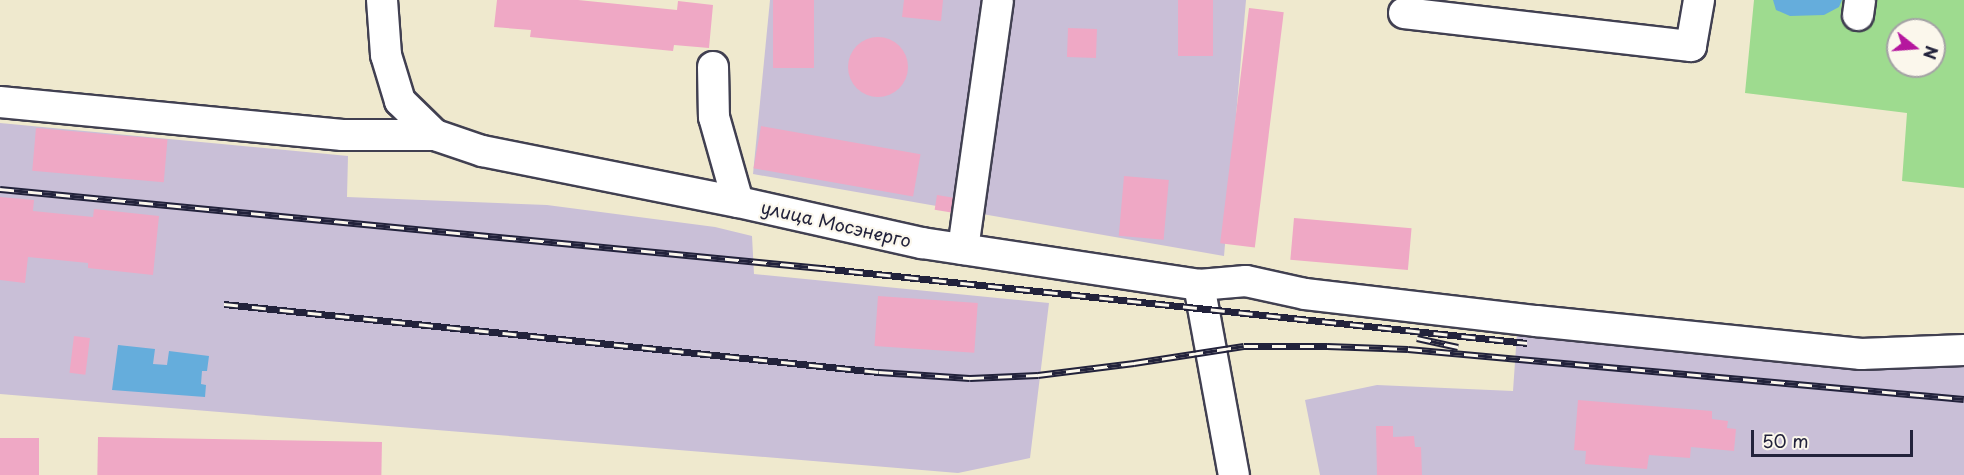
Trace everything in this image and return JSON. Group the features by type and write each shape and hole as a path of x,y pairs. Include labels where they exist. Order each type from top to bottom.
{"street":[{"name":"улица Мосэнерго","path":"382,0 386,55 400,101 435,135 483,151 738,202 922,243 1199,285 1246,281 1305,294 1536,321 1861,354 1964,350"},
{"path":"963,249 998,0"},
{"path":"1404,13 1691,46 1699,0"},
{"path":"713,67 714,117 738,202"},
{"path":"0,102 342,135 435,135"},
{"path":"1199,285 1234,475"}],"shaded area":[{"path":"770,0 1246,0 1224,256 753,174"},
{"path":"0,123 348,156 347,197 547,205 715,227 752,236 754,274 1049,303 1030,458 958,473 0,394"},
{"path":"1517,333 1964,363 1964,475 1320,475 1305,400 1377,385 1513,391"}],"green space":[{"path":"1754,0 1964,0 1964,188 1902,181 1907,113 1745,93"}],"water":[{"path":"1773,0 1842,0 1839,7 1824,15 1790,16 1776,10"},
{"path":"118,345 155,349 153,364 167,365 169,351 209,356 207,371 202,371 201,384 206,385 205,397 112,390"}],"building":[{"path":"497,0 578,0 677,10 678,1 713,5 709,48 674,45 673,51 530,37 531,30 494,27"},
{"path":"773,0 814,0 814,68 773,68"},
{"path":"904,0 943,0 941,21 902,17"},
{"path":"1178,0 1213,0 1213,56 1178,56"},
{"path":"1249,8 1284,12 1255,247 1220,243"},
{"path":"1068,28 1097,29 1096,58 1067,57"},
{"path":"878,37 895,42 903,50 908,67 903,84 895,92 878,97 861,92 853,84 848,67 853,50 861,42"},
{"path":"761,126 921,154 913,196 754,168"},
{"path":"36,128 167,140 164,182 32,171"},
{"path":"1124,176 1169,180 1164,240 1119,236"},
{"path":"937,195 957,198 954,213 935,210"},
{"path":"0,197 34,200 33,211 93,217 94,209 159,216 153,275 88,268 88,263 28,257 25,283 0,280"},
{"path":"1294,218 1412,228 1408,270 1290,260"},
{"path":"878,296 978,303 974,353 875,346"},
{"path":"74,336 90,338 85,375 69,373"},
{"path":"1578,400 1712,411 1712,419 1728,421 1727,428 1736,429 1734,451 1691,447 1690,458 1649,455 1647,469 1585,464 1586,451 1574,450"},
{"path":"1376,426 1393,426 1393,437 1414,436 1415,447 1421,447 1422,475 1377,475"},
{"path":"98,437 382,442 381,475 97,475"},
{"path":"0,438 39,438 39,475 0,475"}],"railway":[{"path":"0,189 821,268 1527,343"},
{"path":"224,304 879,372 970,378 1038,375 1244,346 1327,346 1408,349 1964,399"},
{"path":"1417,338 1458,347"}]}
